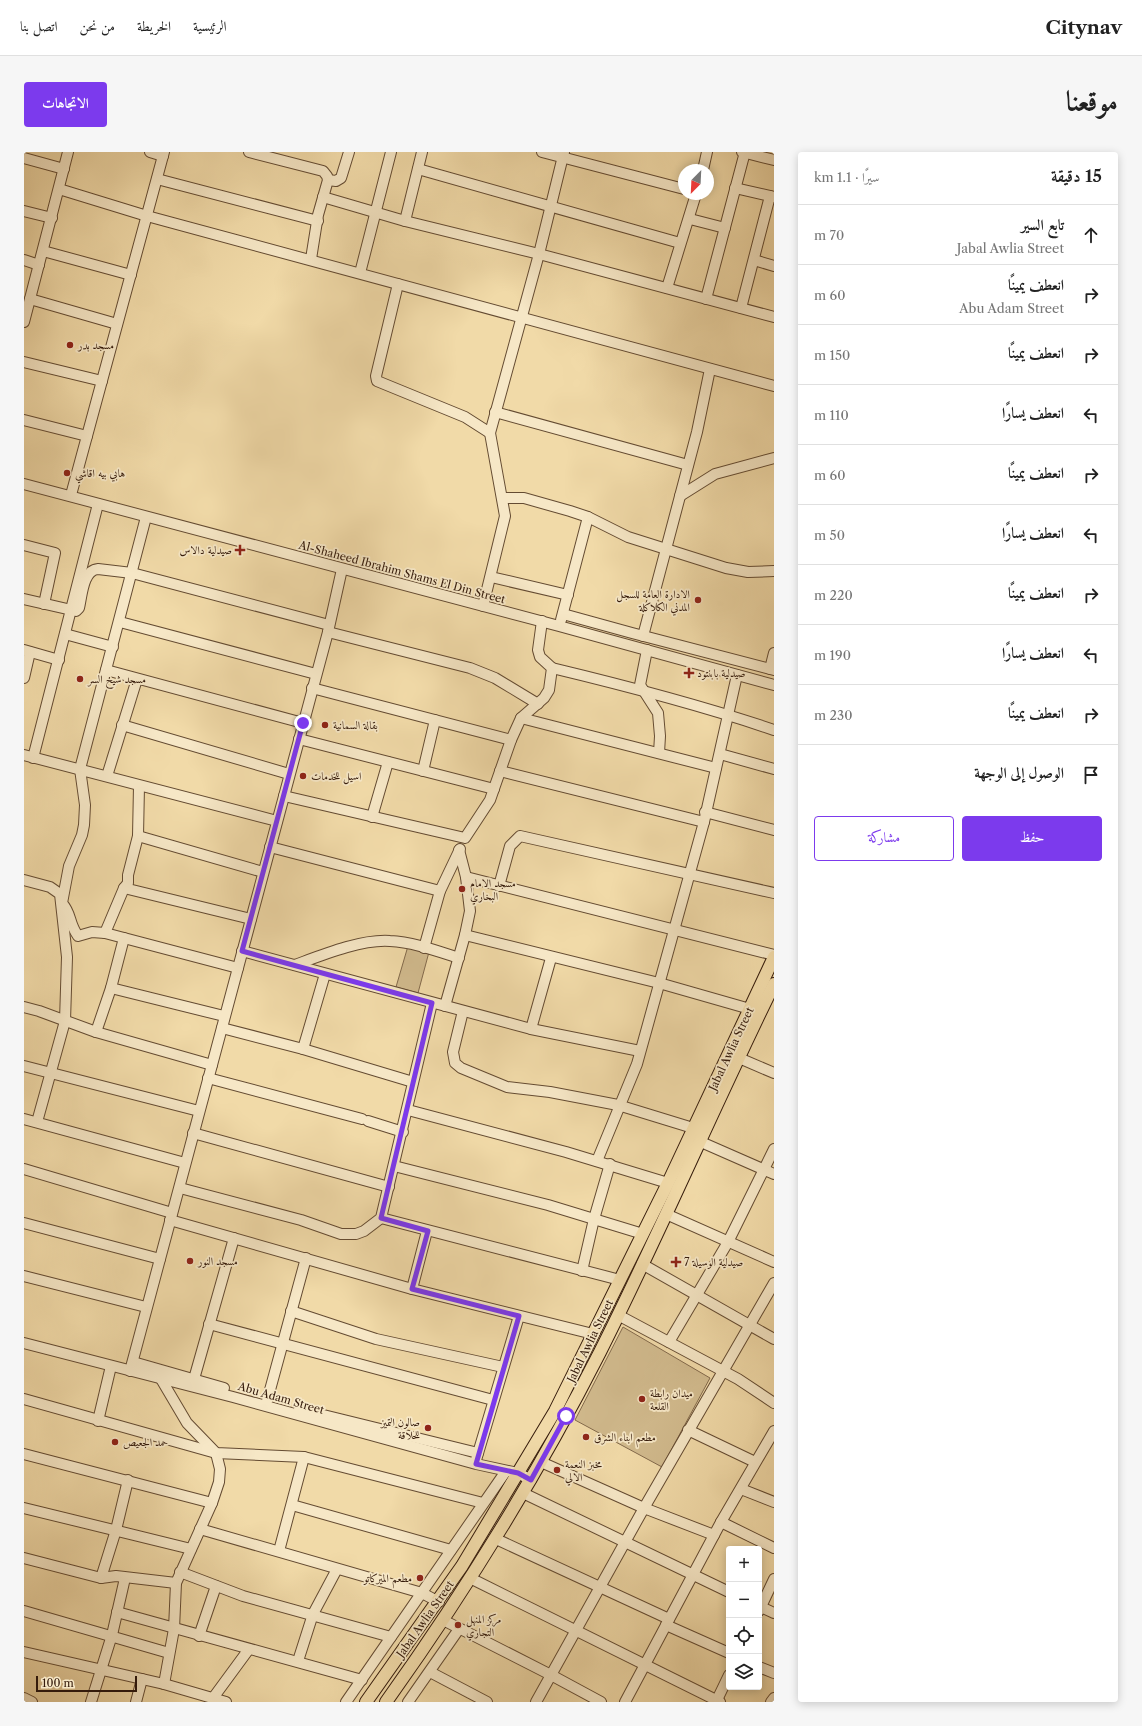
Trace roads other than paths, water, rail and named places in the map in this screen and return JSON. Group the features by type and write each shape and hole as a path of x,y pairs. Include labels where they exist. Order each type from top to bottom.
{"main road":[{"name":"Jabal Awlia Street","path":"366,1702 439,1602 462,1566 512,1472 555,1411 668,1183 774,956"},
{"name":"Jabal Awlia Street","path":"386,1702 443,1620 496,1539 541,1462 618,1315 701,1142 774,984"}],"street":[{"path":"24,318 52,218 68,152"},
{"path":"71,495 164,154 150,152"},
{"path":"249,152 326,173 328,180 323,197 311,259"},
{"path":"328,180 336,181 341,178 349,152"},
{"path":"360,273 391,152"},
{"path":"405,221 422,152"},
{"path":"542,152 564,155 678,187"},
{"path":"705,164 708,152"},
{"path":"706,298 744,152 774,160"},
{"path":"484,606 505,516 503,498 494,462 490,433 520,317 552,206 564,155"},
{"path":"24,158 64,169"},
{"path":"418,169 680,243"},
{"path":"157,179 318,221"},
{"path":"735,188 772,197 770,213 754,260 742,308"},
{"path":"59,189 147,216 311,259 774,386"},
{"path":"323,197 405,221 539,254 774,317"},
{"path":"667,288 680,243 690,219 695,200"},
{"path":"24,211 52,218"},
{"path":"690,219 725,228"},
{"path":"43,251 131,275"},
{"path":"24,260 39,264"},
{"path":"754,260 774,266"},
{"path":"398,284 376,376 377,381 465,417 490,433"},
{"path":"30,299 118,324"},
{"path":"24,362 102,381"},
{"path":"643,636 665,548 697,432 710,369"},
{"path":"495,412 688,465"},
{"path":"24,420 87,436"},
{"path":"680,496 715,474 774,458"},
{"name":"Al-Shaheed Ibrahim Shams El Din Street","path":"24,484 71,495 146,517 542,621 774,685"},
{"path":"503,498 524,498 588,517 614,531 738,570 774,571"},
{"path":"98,504 59,660 29,756 277,821"},
{"path":"62,903 68,866 82,835 84,825 85,805 80,769 120,622 146,517"},
{"path":"559,626 588,517"},
{"path":"24,545 55,553 44,604"},
{"path":"24,599 71,611 78,610 86,579 93,569 132,574 470,668 495,678 538,704"},
{"path":"342,569 299,740 224,1016 185,1163 180,1188 146,1307 132,1366 194,1379 267,1401 478,1453"},
{"path":"491,576 568,595"},
{"path":"562,614 772,669 774,653"},
{"path":"542,621 538,650 540,656 552,668 642,690 729,714 774,730"},
{"path":"120,622 316,674"},
{"path":"65,634 113,647"},
{"path":"670,656 674,643"},
{"path":"647,650 640,681 642,690 655,706 658,713 660,736 658,753"},
{"path":"24,678 27,651 59,660"},
{"path":"424,948 440,891 464,838 484,809 494,789 511,740 522,718 538,704 549,690 552,668"},
{"path":"106,670 303,723"},
{"path":"597,1161 618,1105 637,1064 705,817 737,675"},
{"path":"107,776 137,679"},
{"path":"312,688 511,740"},
{"path":"522,718 716,768"},
{"path":"423,771 435,720"},
{"path":"122,725 290,774"},
{"path":"299,740 494,789"},
{"path":"720,754 774,768"},
{"path":"372,817 388,762"},
{"path":"500,771 705,817 774,830"},
{"path":"105,933 124,888 128,883 128,875 138,836 139,786"},
{"path":"284,796 464,838"},
{"path":"138,836 263,872"},
{"path":"499,886 510,846 520,836 774,893"},
{"path":"270,847 440,891"},
{"path":"445,1006 465,936 470,911 466,877 459,850"},
{"path":"466,877 675,929 774,956"},
{"path":"24,880 50,887 60,894 66,957 65,1021 37,1122"},
{"path":"124,888 251,919"},
{"path":"62,903 69,911 70,926 78,936 92,932 105,933 238,968"},
{"path":"465,936 659,983 750,1009"},
{"path":"96,1032 111,988 124,938"},
{"path":"295,965 325,954 376,942 401,942 459,958"},
{"path":"242,951 531,1029 640,1052"},
{"path":"531,1029 551,958"},
{"path":"303,1049 325,974"},
{"path":"111,988 224,1016"},
{"path":"180,1188 301,1220 341,1234 356,1234 364,1231 381,1218 408,1110 413,1082 432,1003"},
{"path":"24,1008 96,1032 212,1065"},
{"path":"463,1010 453,1052 455,1063 461,1068 507,1087 550,1092 618,1105 693,1128"},
{"path":"222,1028 303,1049 413,1082"},
{"path":"739,1058 774,1073"},
{"path":"24,1066 199,1111"},
{"path":"208,1078 365,1120 402,1132"},
{"path":"408,1110 610,1164 668,1183"},
{"path":"24,1119 185,1163"},
{"path":"193,1133 389,1187"},
{"path":"701,1142 774,1174"},
{"path":"669,1342 728,1242 774,1149"},
{"path":"582,1271 594,1219 610,1164"},
{"path":"394,1166 548,1205 643,1234"},
{"path":"24,1169 234,1238 412,1289 593,1334"},
{"path":"666,1214 774,1262"},
{"path":"381,1218 620,1280"},
{"path":"24,1223 160,1258"},
{"path":"412,1289 428,1231"},
{"path":"194,1379 234,1238"},
{"path":"267,1401 306,1258"},
{"path":"642,1264 774,1339"},
{"path":"24,1276 146,1307"},
{"path":"536,1702 577,1630 599,1586 774,1283"},
{"path":"291,1311 376,1339 504,1367"},
{"path":"618,1315 723,1371 774,1403"},
{"path":"476,1464 493,1400 519,1316"},
{"path":"209,1324 282,1345 493,1400"},
{"name":"Abu Adam Street","path":"24,1343 111,1366 132,1366 161,1379 476,1464 512,1472 531,1480"},
{"path":"98,1421 111,1366"},
{"path":"161,1379 186,1423 216,1453 220,1469 219,1482 212,1503 176,1583 174,1629 164,1684"},
{"path":"24,1399 216,1453 304,1457 483,1503"},
{"path":"688,1430 755,1462"},
{"path":"625,1702 721,1522 755,1462 770,1445 774,1431"},
{"path":"24,1454 212,1503"},
{"path":"279,1551 304,1457"},
{"path":"541,1462 644,1508 714,1536"},
{"path":"346,1702 483,1503 512,1472"},
{"path":"101,1578 116,1530 128,1480"},
{"path":"741,1489 774,1502"},
{"path":"523,1493 726,1591"},
{"path":"292,1505 451,1550"},
{"path":"24,1508 191,1549"},
{"path":"721,1522 774,1548"},
{"path":"200,1529 422,1593 439,1602"},
{"path":"496,1539 599,1586 726,1651"},
{"path":"24,1558 101,1578 116,1576 176,1583"},
{"path":"298,1661 313,1614 337,1569"},
{"path":"180,1572 244,1596 391,1636"},
{"path":"91,1702 112,1636 125,1578"},
{"path":"470,1578 718,1701 726,1682"},
{"path":"762,1604 774,1579"},
{"path":"199,1636 216,1586"},
{"path":"762,1609 774,1613"},
{"path":"24,1611 169,1653"},
{"path":"117,1612 362,1680"},
{"path":"443,1620 551,1675 600,1702"},
{"path":"408,1702 459,1629"},
{"path":"213,1698 249,1649"},
{"path":"24,1652 164,1684 226,1702"},
{"path":"762,1668 774,1674"},
{"path":"430,1672 487,1702"},
{"path":"136,1702 142,1679"},
{"path":"24,1698 32,1702"}],"place":[{"name":"مسجد بدر","path":"70,345"},
{"name":"هابي بيه اقاشي","path":"67,473"},
{"name":"صيدلية دالاس","path":"240,550"},
{"name":"الادارة العامة للسجل المدني الكلاكلة","path":"698,600"},
{"name":"صيدلية بابنتود","path":"689,673"},
{"name":"مسجد شيخ السر","path":"80,679"},
{"name":"بقالة السمانية","path":"325,725"},
{"name":"اسيل للخدمات","path":"303,776"},
{"name":"مسجد الامام البخاري","path":"462,889"},
{"name":"مسجد النور","path":"190,1261"},
{"name":"صيدلية الوسيلة 7","path":"676,1262"},
{"name":"ميدان رابطة القلعة","path":"642,1399"},
{"name":"صالون التميز للحلاقة","path":"428,1428"},
{"name":"مطعم ابناء الشرق","path":"586,1437"},
{"name":"حمد الجعيص","path":"115,1442"},
{"name":"مخبز النعمة الالي","path":"557,1470"},
{"name":"مطعم الميركاتو","path":"420,1578"},
{"name":"مركز المنهل التجاري","path":"458,1625"}]}
